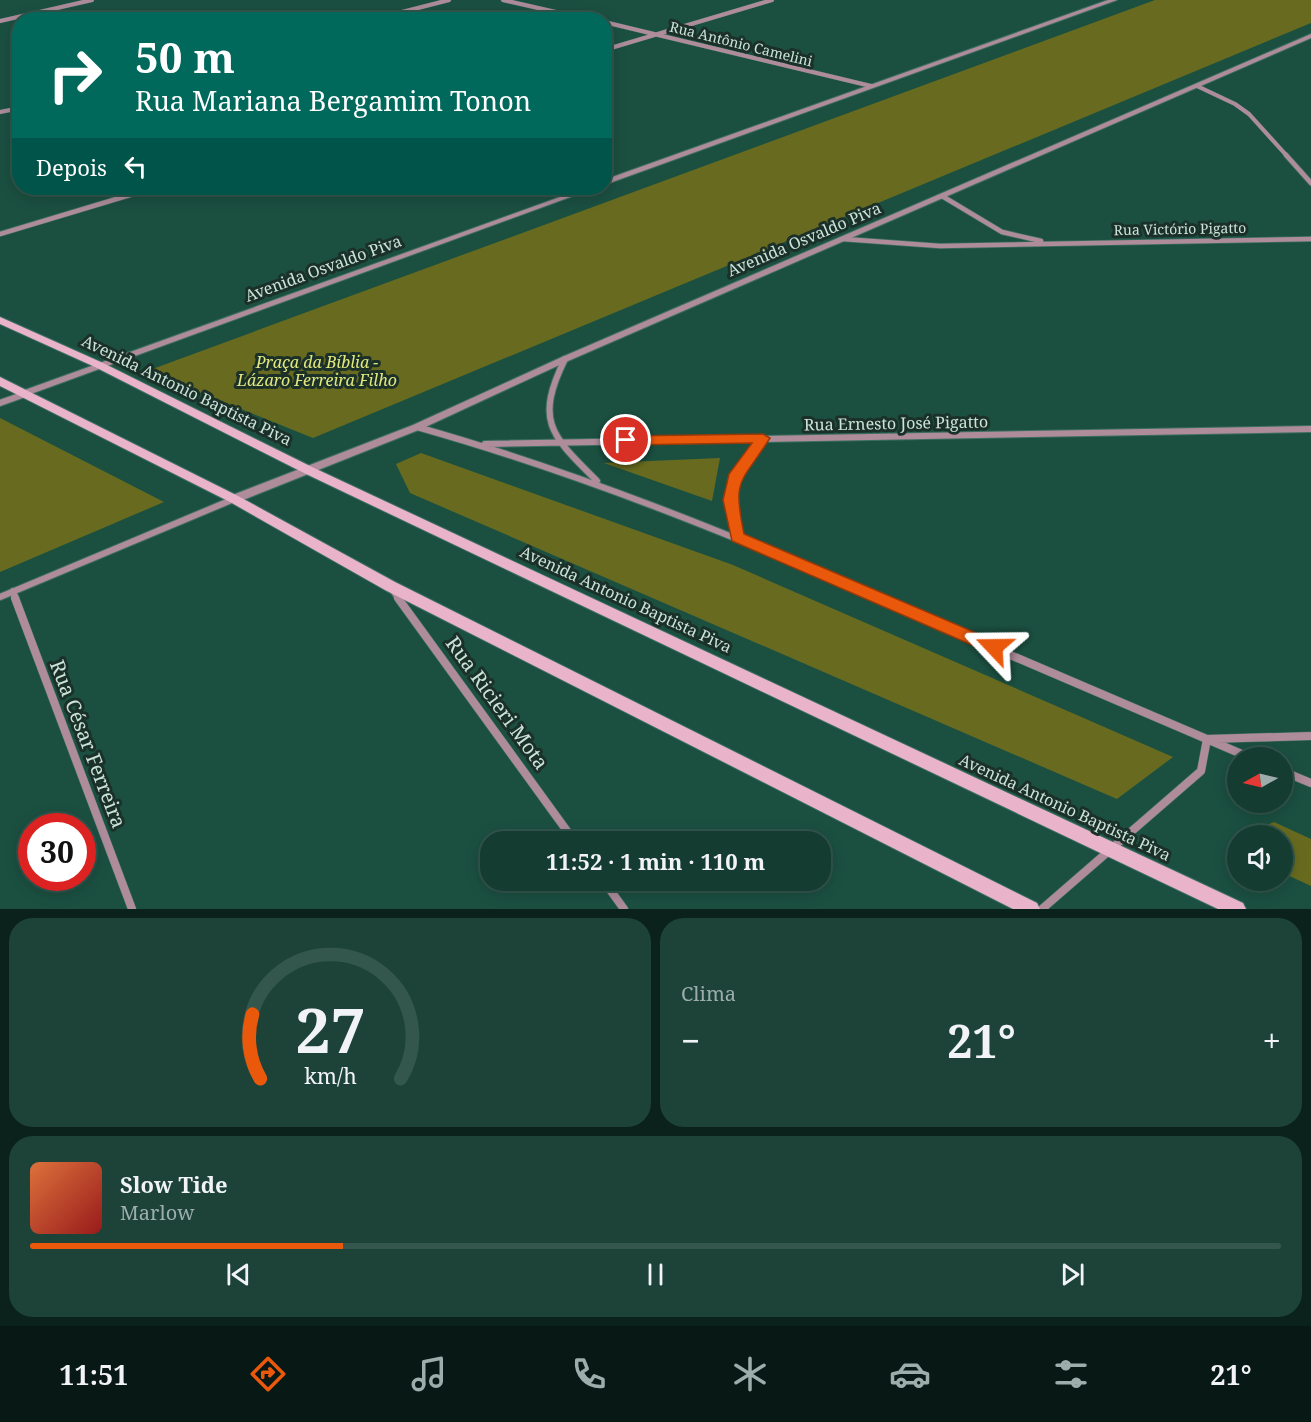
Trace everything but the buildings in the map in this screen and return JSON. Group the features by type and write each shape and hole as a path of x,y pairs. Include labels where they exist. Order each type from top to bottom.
{"main road":[{"name":"Avenida Antonio Baptista Piva","path":"0,320 99,365 308,470 1237,909"},
{"path":"0,381 234,499 390,586 1030,909"}],"street":[{"path":"39,12 90,0"},
{"path":"402,12 449,0"},
{"path":"503,0 556,12"},
{"path":"612,48 772,0"},
{"path":"612,180 1114,0"},
{"name":"Rua Antônio Camelini","path":"612,24 872,86"},
{"name":"Avenida Osvaldo Piva","path":"234,499 417,427 565,358 1311,36"},
{"path":"1197,86 1235,104 1249,114 1311,183"},
{"path":"0,234 130,195"},
{"name":"Avenida Osvaldo Piva","path":"25,393 572,195"},
{"name":"Rua Victório Pigatto","path":"942,196 1002,232 1050,243"},
{"name":"Rua Victório Pigatto","path":"843,239 908,245 1311,239"},
{"path":"565,358 550,385 549,426 557,441 599,484"},
{"path":"0,403 25,393"},
{"path":"417,427 481,444 599,484 738,537 1227,747"},
{"name":"Rua Ernesto José Pigatto","path":"481,444 1311,429"},
{"path":"738,537 730,500 736,474 763,438"},
{"path":"0,597 234,499"},
{"name":"Rua Ricieri Mota","path":"390,586 567,831"},
{"name":"Rua César Ferreira","path":"13,591 132,909"},
{"path":"1208,739 1311,736"},
{"path":"1042,909 1201,771 1208,739"},
{"path":"1293,776 1311,783"},
{"path":"611,891 624,909"}],"green space":[{"name":"Praça da Bíblia - Lázaro Ferreira Filho","path":"1155,0 1311,0 1311,23 313,438 147,371"},
{"path":"0,418 164,502 0,572"},
{"path":"421,453 733,565 1173,757 1117,799 410,493 396,464"},
{"path":"720,458 712,501 604,463"},
{"path":"1293,831 1311,839 1311,886 1293,878"}],"route":[{"path":"626,440 763,438 736,474 730,500 738,537 994,647"}]}
